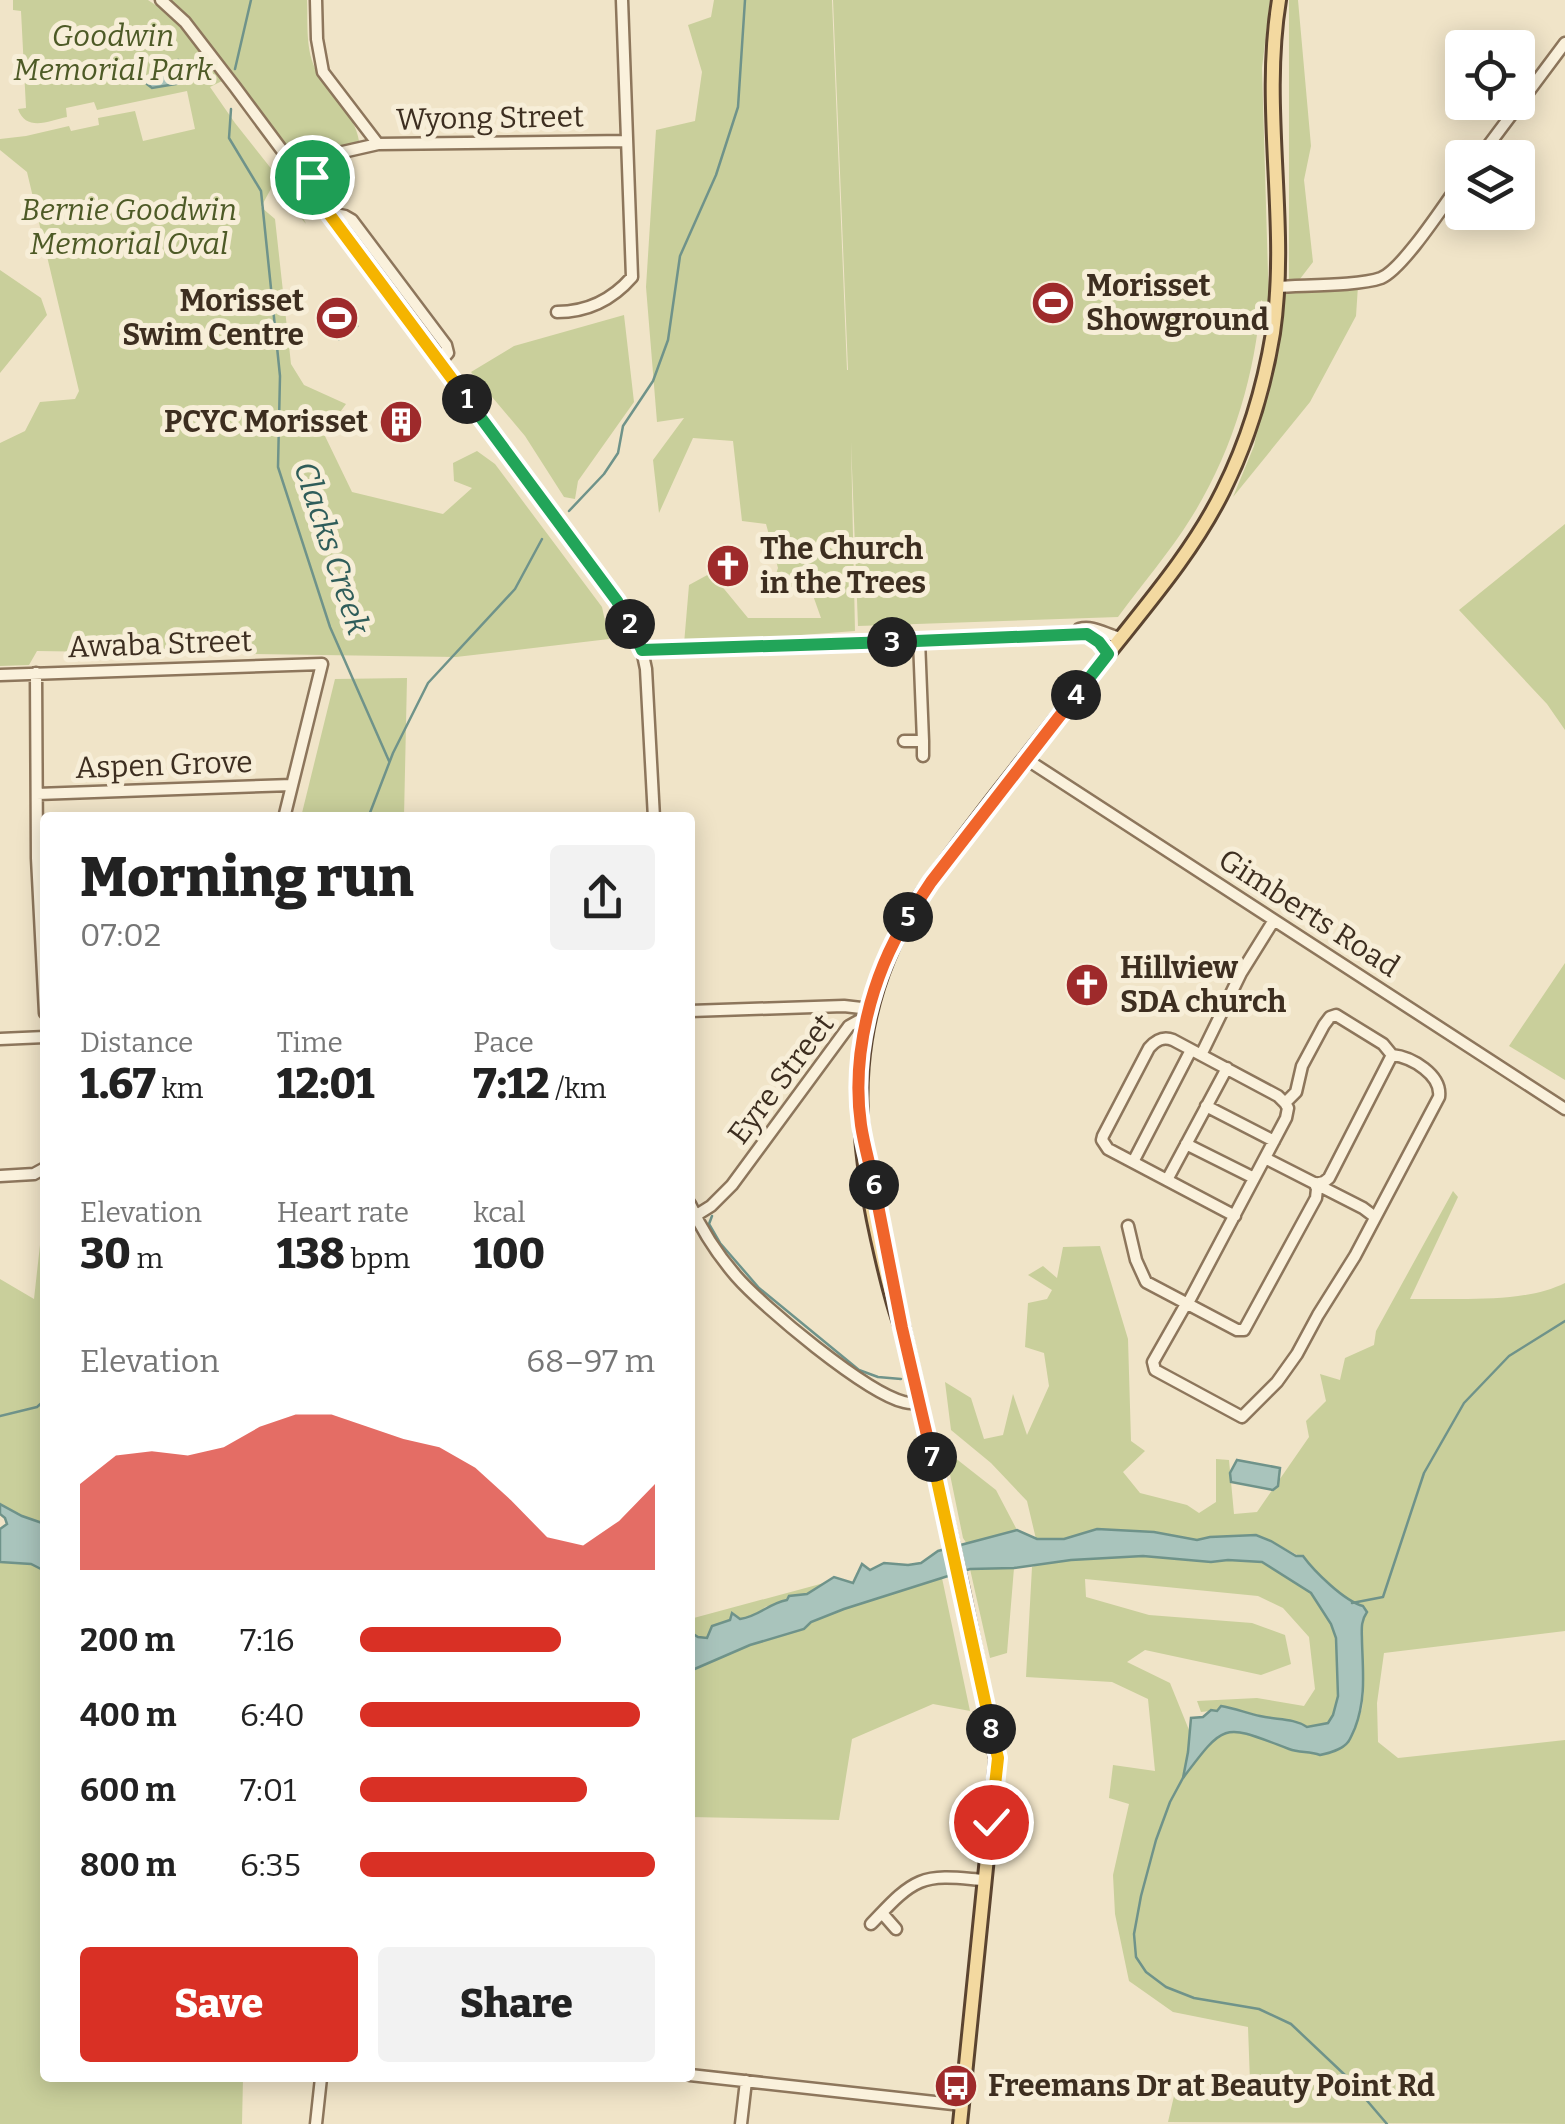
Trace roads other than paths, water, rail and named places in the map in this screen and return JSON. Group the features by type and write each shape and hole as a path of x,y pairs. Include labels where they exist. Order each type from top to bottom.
{"main road":[{"path":"961,2124 998,1758 920,1403 871,1207 859,1085 868,1015 891,948 909,914 1196,538 1222,494 1242,448 1264,380 1277,287 1272,70 1279,0"}],"street":[{"path":"162,0 185,22 617,601 642,650 648,689 654,812"},
{"path":"316,0 323,72 378,144"},
{"path":"557,312 580,312 609,298 632,277 622,0"},
{"path":"1492,140 1565,43"},
{"name":"Wyong Street","path":"306,183 334,154 378,144 627,141"},
{"path":"1277,287 1369,281 1389,274 1445,203"},
{"path":"1068,633 1091,628 1121,638"},
{"path":"642,650 1068,633 1092,636 1108,654"},
{"path":"919,640 924,756"},
{"name":"Awaba Street","path":"0,675 322,664 292,785"},
{"path":"36,673 40,865"},
{"path":"904,741 923,741"},
{"name":"Gimberts Road","path":"1026,759 1565,1108"},
{"path":"285,812 292,785"},
{"name":"Aspen Grove","path":"37,794 292,785"},
{"path":"1133,1162 1274,920"},
{"path":"695,1012 844,1006 868,1015"},
{"name":"Eyre Street","path":"695,1216 732,1185 849,1026 868,1015"},
{"path":"1235,1216 1104,1145 1103,1136 1148,1048 1158,1040 1168,1038 1196,1052 1278,1096 1288,1108 1235,1216 1154,1362 1154,1370 1242,1417 1288,1368 1355,1256 1439,1097 1440,1087 1435,1077 1404,1056 1392,1055 1384,1044 1341,1017 1330,1017 1302,1066 1296,1092 1285,1103"},
{"path":"0,1039 40,1037"},
{"path":"1315,1184 1328,1178 1392,1055"},
{"path":"1167,1180 1226,1068"},
{"path":"1206,1106 1274,1141"},
{"path":"1186,1144 1254,1178"},
{"path":"1265,1158 1375,1217"},
{"path":"0,1176 40,1171"},
{"path":"1128,1226 1146,1282 1237,1330 1244,1330 1316,1198 1315,1184"},
{"path":"695,1216 717,1253 738,1278 781,1318 878,1391 906,1403 920,1403"},
{"path":"871,1924 900,1895 921,1882 938,1878 985,1880"},
{"path":"882,1914 896,1930"},
{"path":"695,2076 962,2105"},
{"path":"741,2124 746,2081"},
{"path":"316,2124 321,2082"}],"water":[{"path":"178,60 187,68 187,82 152,88 147,84 162,63 169,65"},
{"name":"Morisset Swim Centre","path":"336,298 357,326 339,339 318,311"},
{"path":"1237,1460 1280,1468 1278,1486 1273,1490 1231,1482 1230,1473"},
{"path":"0,1504 40,1522 40,1568 0,1562 0,1529 7,1524 0,1514"},
{"path":"1097,1529 1154,1532 1197,1540 1256,1535 1303,1556 1339,1592 1367,1612 1362,1627 1362,1696 1348,1742 1320,1755 1251,1735 1227,1733 1208,1746 1183,1778 1191,1718 1203,1717 1221,1706 1307,1727 1328,1723 1333,1715 1338,1696 1336,1638 1331,1624 1311,1593 1262,1562 1143,1556 970,1569 844,1609 811,1622 804,1629 750,1645 695,1669 695,1635 707,1638 712,1626 730,1620 732,1613 740,1619 747,1617 789,1596 807,1594 834,1577 853,1583 862,1564 870,1570 884,1563 921,1563 938,1551 1017,1530 1037,1539 1064,1539"}],"waterway":[{"name":"Clacks Creek","path":"235,69 251,0"},
{"name":"Clacks Creek","path":"569,511 618,453 623,426 653,381 668,340 680,256 716,175 738,107 745,0"},
{"name":"Clacks Creek","path":"231,109 229,138 261,191 280,376 278,467 330,627 389,761"},
{"name":"Clacks Creek","path":"370,812 393,753 428,683 515,589 542,539"},
{"path":"712,1216 709,1224 720,1243 759,1288 859,1370 901,1379"},
{"path":"1352,1603 1383,1597 1424,1473 1464,1403 1509,1356 1565,1321"},
{"name":"Clacks Creek","path":"0,1416 40,1404"},
{"path":"1184,1776 1156,1840 1141,1896 1134,1934 1136,1957 1146,1972 1166,1987 1194,1998 1259,2009 1291,2024 1346,2076 1387,2124"}],"place":[{"name":"Morisset Showground","path":"1053,303"},
{"name":"Morisset Swim Centre","path":"337,318"},
{"name":"PCYC Morisset","path":"401,422"},
{"name":"The Church in the Trees","path":"728,566"},
{"name":"Hillview SDA church","path":"1087,985"},
{"name":"Freemans Dr at Beauty Point Rd","path":"956,2086"}],"park label":[{"name":"Goodwin Memorial Park","path":"113,53"},
{"name":"Bernie Goodwin Memorial Oval","path":"129,227"}]}
